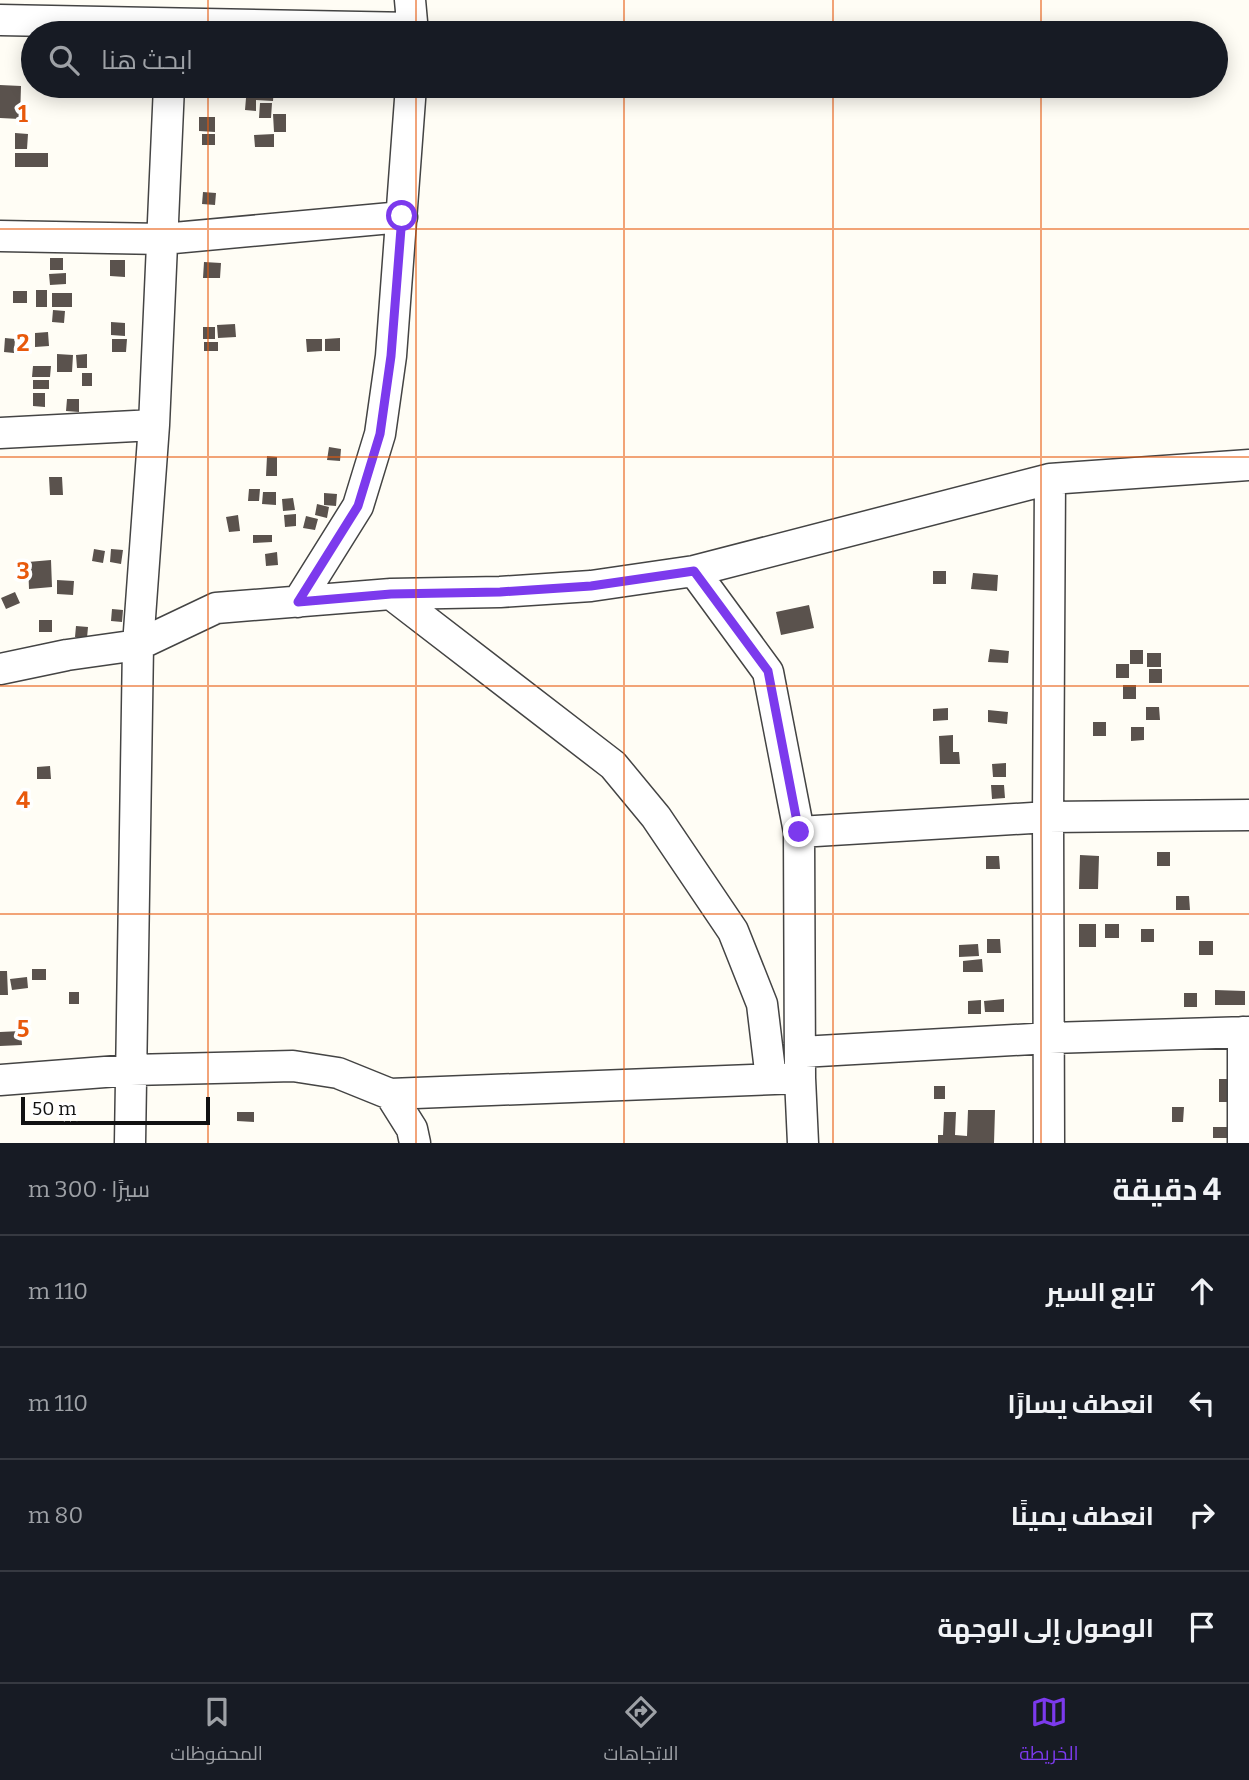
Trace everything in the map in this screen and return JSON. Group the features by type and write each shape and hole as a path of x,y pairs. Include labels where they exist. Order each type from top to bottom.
{"street":[{"path":"0,20 412,20"},
{"path":"130,1143 138,645 154,425 169,98"},
{"path":"298,602 358,506 380,434 391,356 410,98"},
{"path":"0,236 163,239 402,216"},
{"path":"0,433 154,425"},
{"path":"0,669 67,655 138,645 216,608 391,594 500,592 591,586 694,571 1050,479 1249,465"},
{"path":"1049,1143 1050,479"},
{"path":"694,571 768,671 799,832 803,1143"},
{"path":"391,594 613,765 656,817 733,931 762,1004 771,1079"},
{"path":"799,832 1048,817 1249,816"},
{"path":"0,1080 131,1070 293,1066 338,1073 390,1094 771,1079 801,1065 1050,1038 1246,1032 1243,1143"},
{"path":"390,1094 412,1129 415,1143"}],"building":[{"path":"0,85 21,86 20,119 0,118"},
{"path":"246,98 273,98 273,101 256,100 256,111 245,110"},
{"path":"260,103 272,103 271,118 259,118"},
{"path":"273,114 286,114 286,132 274,132"},
{"path":"199,117 215,117 215,132 199,131"},
{"path":"15,133 28,134 27,149 15,149"},
{"path":"202,134 215,134 215,145 202,145"},
{"path":"274,134 274,147 255,147 254,135"},
{"path":"15,153 48,153 48,167 15,167"},
{"path":"203,192 216,193 215,205 202,204"},
{"path":"50,258 63,258 63,270 50,270"},
{"path":"110,260 125,260 125,277 110,276"},
{"path":"204,262 221,263 220,278 203,278"},
{"path":"66,273 66,284 50,285 49,274"},
{"path":"36,290 47,290 47,307 36,307"},
{"path":"13,291 27,291 27,303 13,303"},
{"path":"52,293 72,293 72,307 52,307"},
{"path":"53,310 65,311 64,323 52,322"},
{"path":"111,322 125,323 125,336 111,335"},
{"path":"235,324 236,337 218,338 217,325"},
{"path":"203,327 215,327 215,339 203,339"},
{"path":"48,332 49,346 35,347 35,333"},
{"path":"5,338 15,339 14,353 4,352"},
{"path":"340,338 340,351 325,351 325,339"},
{"path":"112,339 127,339 126,352 112,352"},
{"path":"306,339 322,339 322,351 307,352"},
{"path":"204,342 218,342 218,351 204,351"},
{"path":"57,354 73,355 72,372 57,372"},
{"path":"87,354 87,368 77,368 76,355"},
{"path":"33,366 51,366 50,377 32,377"},
{"path":"82,373 92,373 92,386 82,386"},
{"path":"33,380 49,380 49,389 33,389"},
{"path":"33,393 45,393 45,407 33,406"},
{"path":"67,399 79,399 79,412 66,411"},
{"path":"329,447 341,449 340,461 327,460"},
{"path":"267,456 277,457 277,476 266,476"},
{"path":"49,477 62,477 63,495 50,495"},
{"path":"249,489 260,489 259,501 248,501"},
{"path":"263,492 276,492 276,505 262,504"},
{"path":"324,493 337,494 336,506 324,505"},
{"path":"293,498 295,510 283,511 282,499"},
{"path":"317,504 329,507 327,518 315,515"},
{"path":"296,514 296,526 285,527 284,515"},
{"path":"238,515 240,531 229,532 226,517"},
{"path":"306,516 318,519 315,530 303,528"},
{"path":"253,535 272,535 272,542 253,543"},
{"path":"94,549 105,551 103,563 92,561"},
{"path":"111,549 123,550 121,564 110,562"},
{"path":"277,552 278,565 266,566 265,554"},
{"path":"51,560 52,587 29,589 28,562"},
{"path":"933,571 946,571 946,584 933,584"},
{"path":"973,573 998,575 997,591 971,589"},
{"path":"57,580 74,581 73,595 57,594"},
{"path":"15,592 20,603 6,609 1,598"},
{"path":"809,605 814,628 781,635 776,612"},
{"path":"112,609 123,610 122,622 111,621"},
{"path":"39,620 52,620 52,632 39,632"},
{"path":"76,626 88,627 87,638 75,637"},
{"path":"990,649 1009,651 1008,663 988,662"},
{"path":"1130,650 1143,650 1143,664 1130,664"},
{"path":"1147,653 1161,653 1161,667 1147,667"},
{"path":"1116,664 1129,664 1129,678 1116,678"},
{"path":"1149,669 1162,669 1162,683 1149,683"},
{"path":"1123,685 1136,685 1136,699 1123,699"},
{"path":"1146,707 1159,707 1160,720 1146,720"},
{"path":"948,708 948,720 933,721 933,709"},
{"path":"988,710 1008,712 1007,724 988,722"},
{"path":"1093,722 1106,722 1106,736 1093,736"},
{"path":"1131,727 1144,727 1144,740 1131,741"},
{"path":"953,735 953,752 959,752 960,764 940,764 939,736"},
{"path":"1006,763 1006,777 993,777 992,764"},
{"path":"50,766 51,779 37,779 37,767"},
{"path":"991,785 1004,785 1005,798 992,799"},
{"path":"1157,852 1170,852 1170,866 1157,866"},
{"path":"1080,855 1099,856 1098,889 1079,889"},
{"path":"986,856 999,856 1000,869 986,869"},
{"path":"1176,896 1189,896 1190,910 1176,910"},
{"path":"1079,924 1096,924 1096,947 1079,947"},
{"path":"1105,924 1119,924 1119,938 1105,938"},
{"path":"1141,929 1154,929 1154,942 1141,942"},
{"path":"987,939 1000,939 1001,953 987,953"},
{"path":"1199,941 1213,941 1213,955 1199,955"},
{"path":"978,944 979,956 959,957 959,945"},
{"path":"982,959 983,972 963,972 963,961"},
{"path":"32,969 46,969 46,980 32,980"},
{"path":"0,971 7,971 8,995 0,995"},
{"path":"27,977 28,988 12,990 10,979"},
{"path":"1215,990 1245,991 1245,1005 1215,1005"},
{"path":"69,992 79,992 79,1004 69,1004"},
{"path":"1184,993 1197,993 1197,1007 1184,1007"},
{"path":"1004,999 1004,1012 985,1012 984,1001"},
{"path":"981,1000 981,1014 968,1014 968,1001"},
{"path":"21,1031 22,1045 0,1046 0,1032"},
{"path":"1219,1079 1231,1079 1231,1102 1219,1102"},
{"path":"934,1086 945,1086 945,1099 934,1099"},
{"path":"1172,1107 1184,1107 1183,1122 1172,1122"},
{"path":"968,1110 995,1110 994,1143 938,1143 938,1135 943,1135 944,1112 956,1112 955,1135 967,1136"},
{"path":"237,1112 254,1112 254,1122 237,1121"},
{"path":"1213,1127 1229,1127 1228,1138 1213,1138"}],"route":[{"path":"402,216 391,356 380,434 358,506 298,602 391,594 500,592 591,586 694,571 768,671 799,832"}]}
